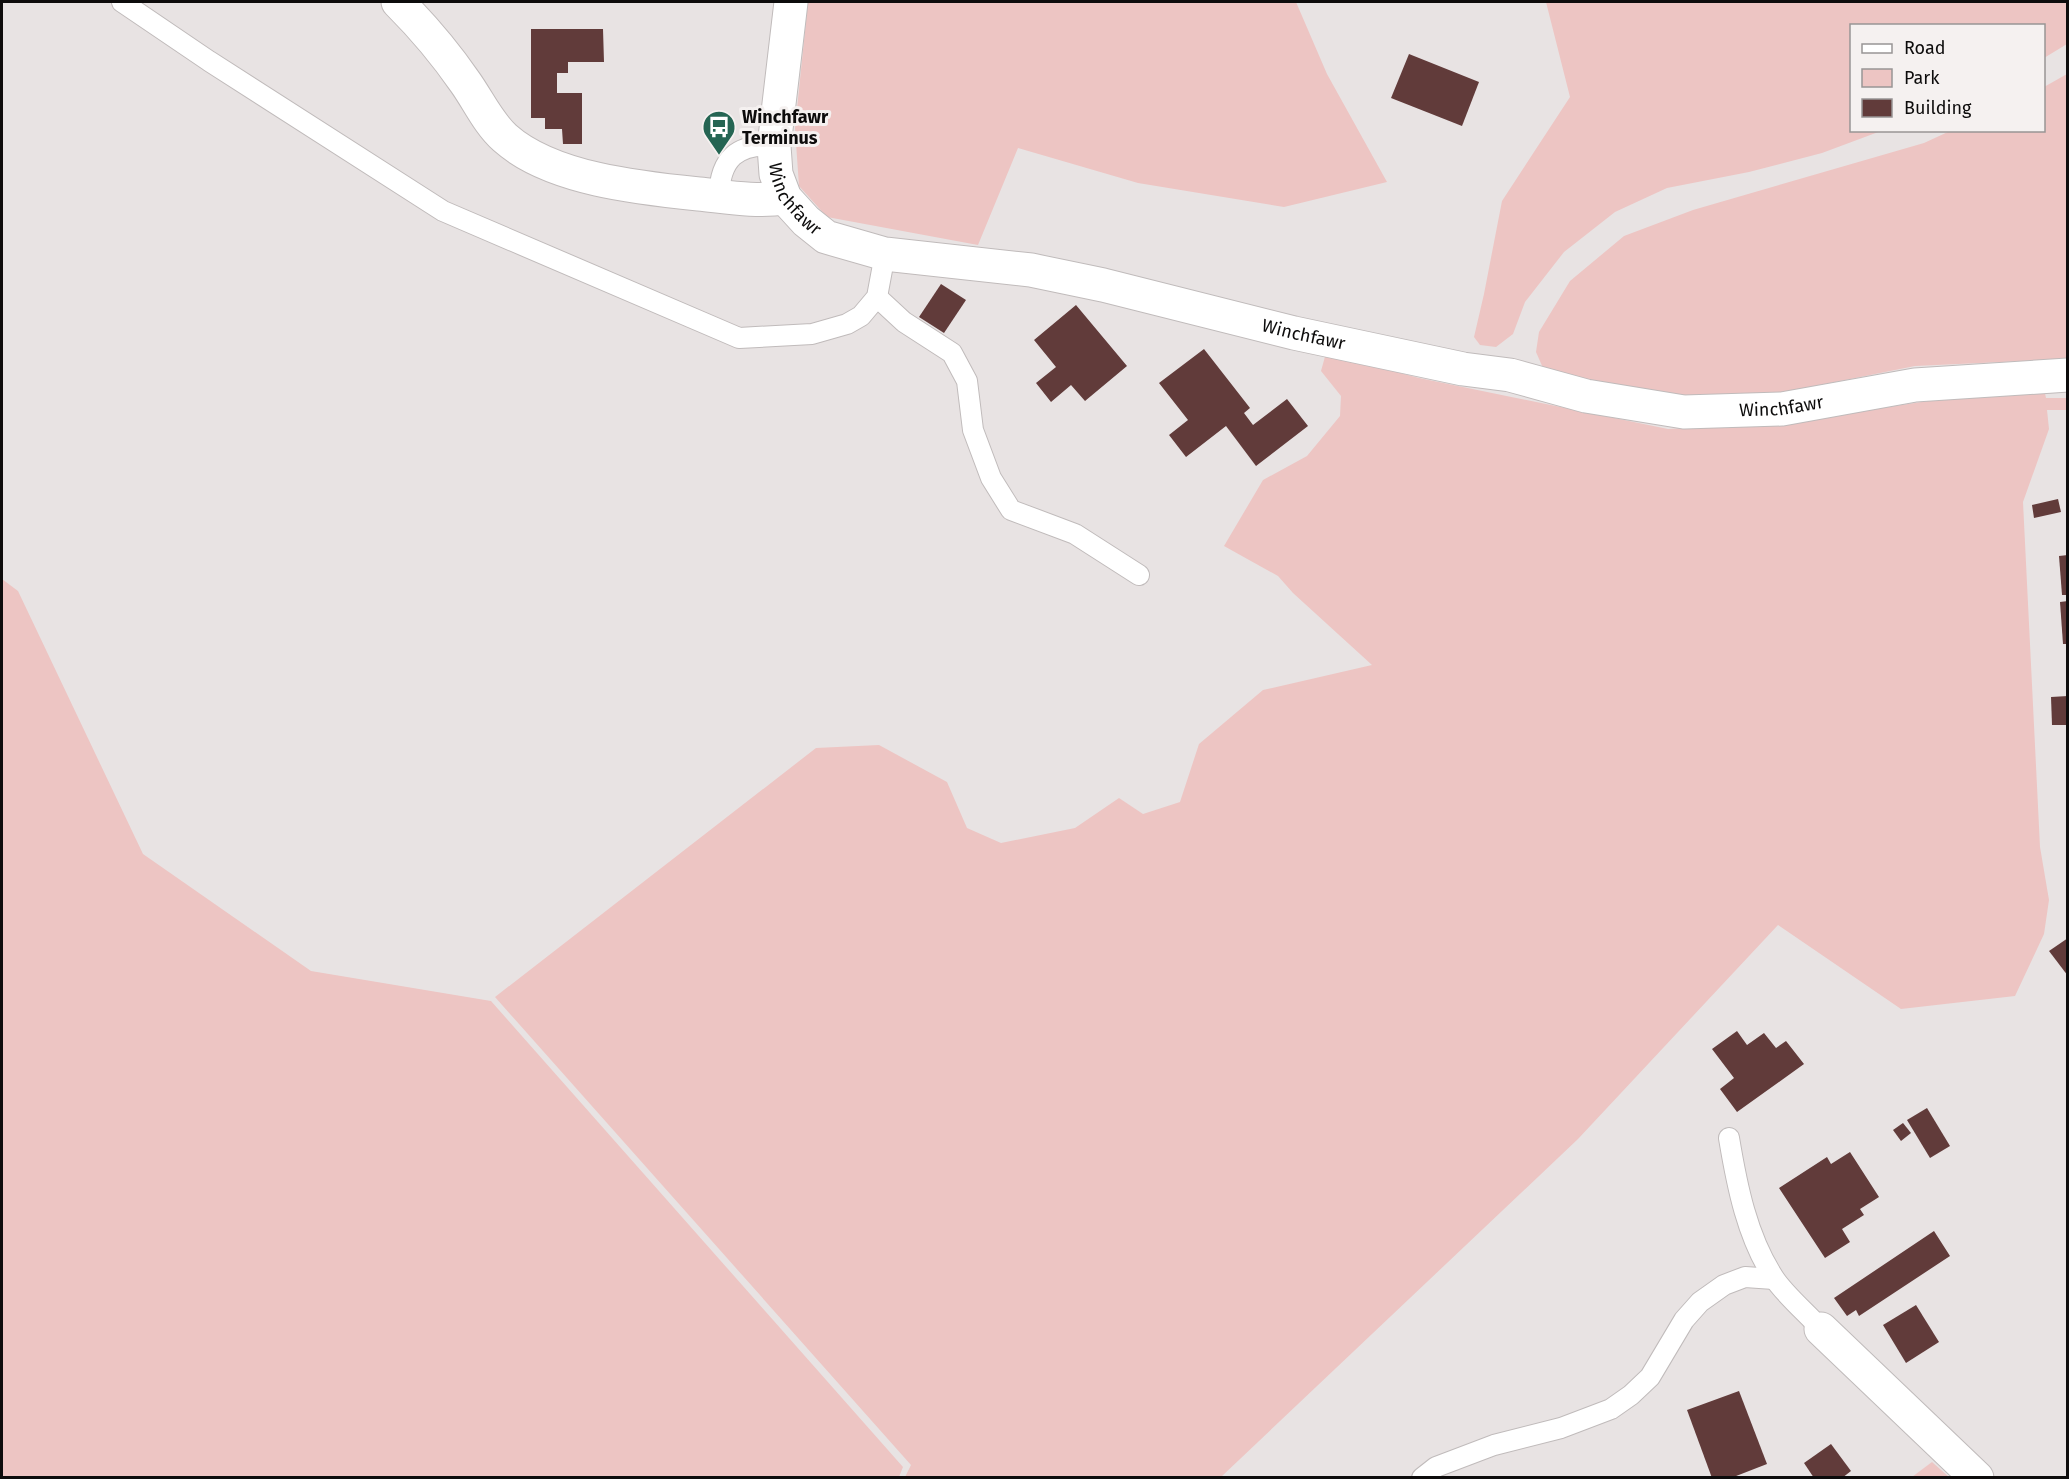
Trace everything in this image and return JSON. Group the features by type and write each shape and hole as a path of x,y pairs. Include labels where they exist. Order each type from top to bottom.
{"street":[{"path":"398,2 437,44 502,136 538,159 583,176 651,189 764,200 785,198"},
{"name":"Winchfawr","path":"792,2 774,146 776,174 785,198 806,221 826,237 885,254 1031,270 1103,285 1294,333 1463,369 1510,375 1586,396 1684,412 1782,409 1915,385 2052,376"},
{"path":"1821,1329 1977,1478"}],"lane":[{"path":"122,2 209,61 443,211 739,338 812,334 847,324 861,316 877,297 885,254"},
{"path":"719,196 719,181 722,174 728,161 741,148 759,144 774,146"},
{"path":"877,297 904,322 952,353 967,381 976,439 991,478 1011,510 1075,534 1139,575"},
{"path":"1729,1138 1738,1188 1757,1243 1774,1279 1821,1329"},
{"path":"1422,1478 1436,1467 1494,1445 1561,1428 1611,1409 1631,1395 1650,1377 1684,1320 1700,1302 1724,1285 1745,1277 1774,1279"}],"green space":[{"path":"808,2 1296,2 1327,74 1387,182 1284,207 1138,183 1018,148 978,245 827,217 799,186 795,128"},
{"path":"1546,2 2067,2 2067,44 2045,57 2045,24 1850,24 1850,132 1878,132 1822,153 1749,172 1667,188 1615,212 1564,252 1525,302 1513,334 1496,347 1480,345 1474,337 1502,201 1570,97"},
{"path":"2067,74 2067,359 1915,366 1776,394 1712,398 1643,393 1572,380 1543,368 1536,352 1539,332 1570,281 1624,236 1693,210 1924,143 1948,132 2045,132 2045,86"},
{"path":"1326,353 1419,378 1668,429 1783,423 1928,401 2044,389 2046,398 2067,398 2067,410 2047,410 2049,429 2023,502 2040,847 2049,900 2044,934 2015,996 1901,1009 1778,925 1578,1139 1221,1477 905,1477 911,1465 495,997 816,748 879,745 947,782 967,828 1001,843 1075,828 1119,798 1143,814 1180,802 1199,744 1263,690 1372,665 1293,593 1278,576 1224,546 1263,480 1307,456 1340,416 1341,396 1321,371"},
{"path":"2,579 18,591 143,854 311,971 491,1001 903,1467 899,1477 2,1477"},
{"path":"1932,1462 1949,1477 1912,1477"}],"building":[{"path":"531,29 603,29 604,62 568,62 568,73 557,73 557,93 582,93 582,144 563,144 562,129 545,129 545,118 531,118"},
{"path":"1409,54 1479,82 1462,126 1391,98"},
{"path":"941,284 966,300 944,333 919,317"},
{"path":"1076,305 1127,366 1085,401 1071,385 1051,402 1036,383 1056,367 1034,340"},
{"path":"1204,349 1250,408 1244,413 1253,425 1287,399 1308,426 1256,466 1226,426 1186,457 1169,435 1188,420 1159,383"},
{"path":"2058,499 2061,512 2034,518 2032,505"},
{"path":"2068,555 2068,595 2062,595 2059,556"},
{"path":"2068,601 2068,644 2063,644 2060,602"},
{"path":"2068,696 2068,725 2052,725 2051,697"},
{"path":"2068,938 2068,976 2049,951"},
{"path":"1737,1031 1747,1045 1764,1033 1776,1048 1786,1041 1804,1064 1737,1112 1720,1089 1734,1078 1712,1049"},
{"path":"1927,1108 1950,1146 1930,1158 1907,1120"},
{"path":"1903,1123 1911,1133 1901,1141 1893,1130"},
{"path":"1850,1152 1879,1197 1860,1209 1864,1215 1842,1229 1850,1242 1825,1258 1779,1188 1827,1157 1831,1164"},
{"path":"1934,1231 1950,1256 1859,1316 1856,1310 1847,1316 1834,1298"},
{"path":"1916,1305 1939,1342 1906,1363 1883,1325"},
{"path":"1739,1391 1767,1464 1731,1478 1712,1478 1687,1410"},
{"path":"1831,1444 1851,1471 1842,1478 1814,1478 1804,1463"}],"place":[{"name":"Winchfawr Terminus","path":"719,156"}]}
